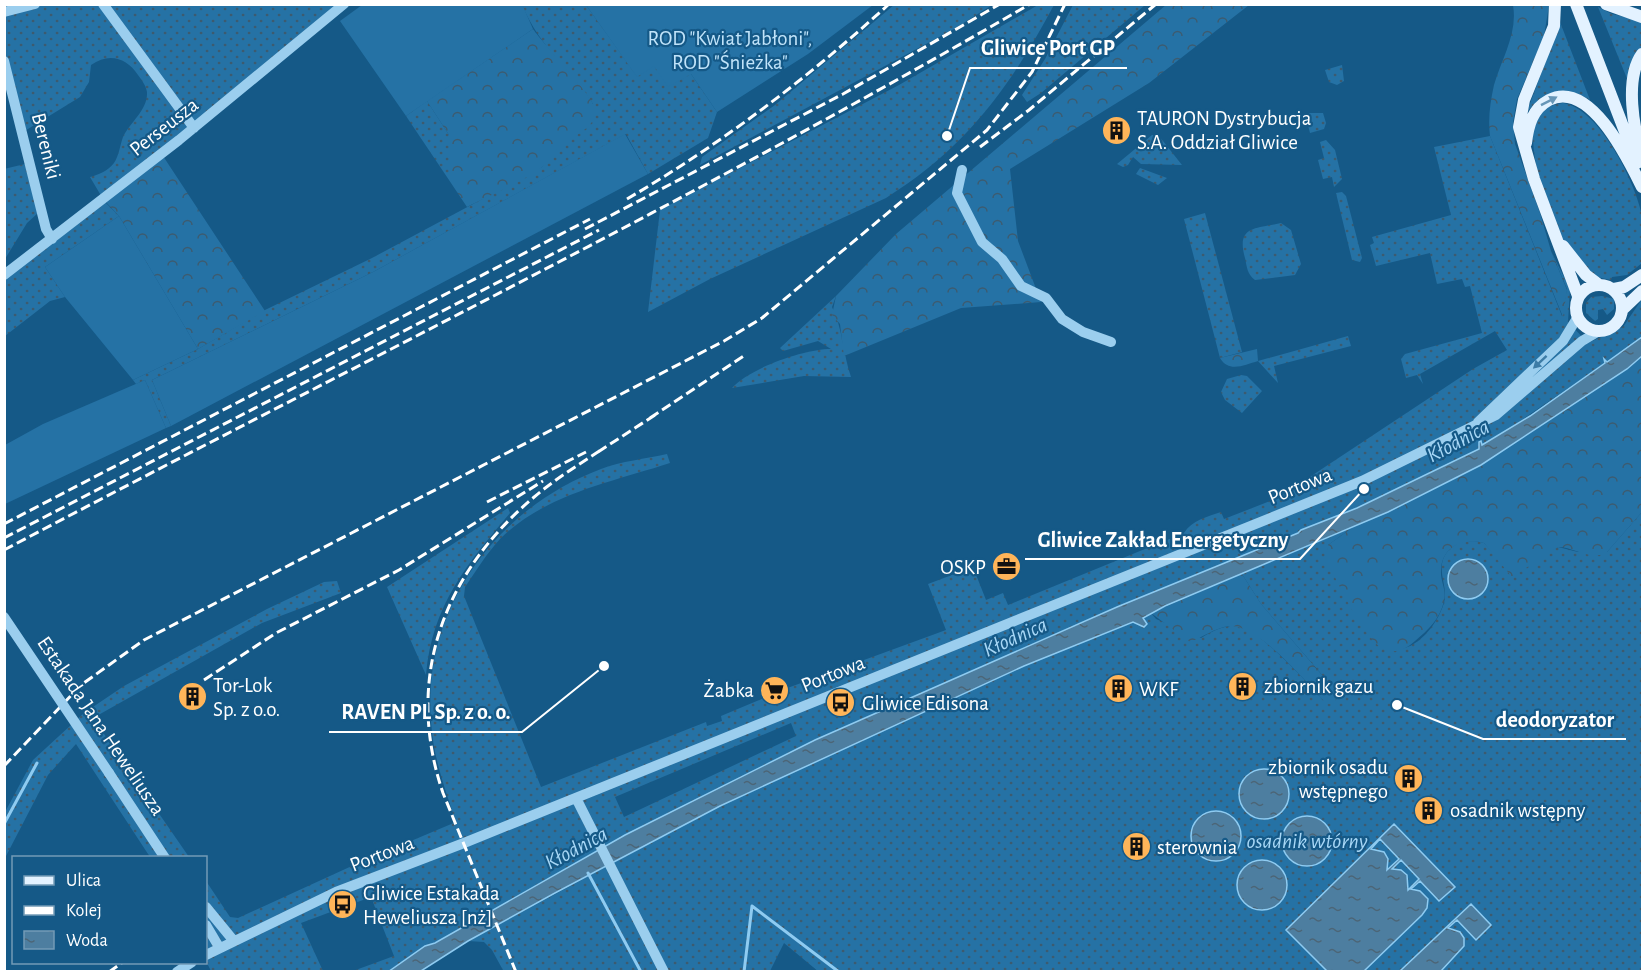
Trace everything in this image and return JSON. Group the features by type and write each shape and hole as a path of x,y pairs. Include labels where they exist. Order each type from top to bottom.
{"main road":[{"path":"1556,4 1554,26 1520,114 1519,126 1578,296"},
{"path":"1576,4 1642,178"},
{"path":"1606,4 1642,17"},
{"path":"1642,54 1635,75 1633,113 1642,156"},
{"path":"1526,150 1530,122 1537,108 1552,98 1574,98 1592,111 1606,127 1642,187"},
{"path":"1556,237 1586,275 1598,284 1614,289 1624,287 1642,275"},
{"path":"1598,284 1583,290 1575,303 1577,318 1583,325 1599,331 1616,324 1622,310 1622,302 1614,289"},
{"path":"1622,310 1642,291"}],"street":[{"path":"4,12 35,4"},
{"path":"103,4 194,128"},
{"name":"Perseusza","path":"4,275 194,128 344,4"},
{"name":"Bereniki","path":"4,61 46,229 52,239"},
{"path":"962,170 957,194 982,242 1002,259 1021,286 1046,297 1062,319 1083,332 1111,342"},
{"name":"Portowa","path":"1474,426 1563,341 1577,318"},
{"name":"Portowa","path":"207,954 336,892 576,798 1304,506 1371,477 1504,409 1582,341 1599,331"},
{"name":"Estakada Jana Heweliusza","path":"4,617 164,856"},
{"path":"576,798 663,972"},
{"path":"207,908 233,940"},
{"path":"207,927 219,947"},
{"path":"177,972 190,964"}],"green space":[{"path":"35,4 344,5 103,200 119,216 45,267 65,297 50,301 5,336 5,275 103,199 90,177 103,172 114,163 126,131 142,110 147,98 145,85 129,64 117,59 104,59 91,65 89,82 80,97 23,132 5,61 5,12"},
{"path":"522,4 533,29 406,116 340,21 362,5"},
{"path":"522,5 586,5 637,76 654,65 691,74 717,112 708,138 648,174 626,134 373,272 152,380 171,426 166,428 145,380 136,384 133,380 198,349 265,310 372,258 542,167 593,104 546,46"},
{"name":"ROD \"Kwiat Jabłoni\", ROD \"Śnieżka\"","path":"586,5 873,5 808,54 717,112 691,74 668,87 654,66 637,77"},
{"path":"894,5 992,5 954,29 700,165 702,157 775,105"},
{"path":"1038,5 1054,5 1021,63 1003,89 963,136 915,178 886,198 710,279 648,312 660,210 899,85"},
{"path":"1073,5 1145,5 1041,93 1027,102 1022,95 1045,59"},
{"path":"1166,5 1249,5 1149,83 1010,169 1018,241 1041,302 961,308 844,356 840,324 832,315 836,296 896,234"},
{"path":"1513,5 1549,5 1544,36 1517,99 1513,122 1515,144 1551,251 1567,290 1563,317 1490,136 1491,98 1511,35"},
{"path":"1598,7 1612,14 1642,21 1642,46 1637,53 1628,81"},
{"path":"1560,22 1590,100 1573,93 1557,92 1541,99 1527,112"},
{"path":"533,29 586,93 595,109 595,116 589,126 562,144 541,168 467,207 449,180 449,135 427,101"},
{"path":"1342,65 1344,81 1337,85 1329,82 1325,70"},
{"path":"427,101 449,135 449,180 406,116"},
{"path":"1563,103 1576,108 1590,118 1602,132 1614,149 1632,185 1643,221 1642,263 1627,275 1612,277 1611,280 1592,276 1564,241 1550,210 1535,158 1534,127 1543,110"},
{"path":"1305,113 1323,113 1326,123 1324,129 1310,133"},
{"path":"625,134 648,174 171,426 152,380 373,272"},
{"path":"1152,135 1159,136 1182,165 1141,164 1133,157 1128,165 1123,167 1117,164"},
{"path":"1490,136 1562,316 1567,289 1551,251 1570,289 1568,322 1588,343 1623,327 1642,299 1642,337 1607,362 1604,359 1605,363 1479,449 1357,508 1117,607 815,740 625,835 435,943 425,946 388,971 353,971 394,956 371,897 301,923 323,971 211,971 207,963 207,882 230,917 238,918 456,822 440,773 432,734 431,679 439,639 453,602 474,567 499,536 529,509 563,486 601,469 625,462 667,454 670,463 580,491 537,511 500,539 465,587 464,596 541,787 706,722 707,726 722,721 721,716 769,696 771,700 783,695 782,690 946,630 928,584 973,567 986,600 1003,593 1008,605 1184,533 1191,525 1205,517 1221,512 1224,519 1278,498 1473,369 1507,350 1495,331 1420,374 1423,384 1417,375 1406,378 1401,359 1405,354 1482,333 1470,286 1465,287 1462,279 1437,284 1430,253 1376,266 1370,245 1374,243 1372,237 1451,215 1434,147","holes":["791,723 796,736 624,817 615,797"]},
{"path":"1326,140 1335,150 1342,179 1334,187 1332,177 1323,179 1318,160 1324,158 1320,142"},
{"path":"161,153 265,311 198,349 119,216 103,199"},
{"path":"25,164 38,213 27,223 5,259 4,169"},
{"path":"1140,168 1167,178 1158,185 1136,174"},
{"path":"1342,192 1346,196 1362,258 1360,262 1352,260 1336,193"},
{"path":"1205,213 1242,352 1220,358 1184,219"},
{"path":"119,216 198,349 133,380 65,297 45,267"},
{"path":"1281,223 1291,230 1301,264 1295,275 1255,280 1246,264 1243,240 1246,234 1256,228"},
{"path":"836,296 832,307 851,377 804,376 732,388 751,373 778,361 807,352 831,349 818,341 783,351 780,348"},
{"path":"1602,296 1614,299 1614,309 1607,315 1603,309 1598,310 1598,319 1595,321 1586,313 1586,303 1591,297"},
{"path":"1348,336 1351,346 1274,366 1278,383 1258,361"},
{"path":"1257,349 1258,361 1242,366 1232,367 1220,358"},
{"path":"1642,356 1642,512 1607,552 1601,555 1589,555 1558,547 1512,577 1484,543 1462,543 1450,550 1442,562 1441,574 1445,597 1440,613 1433,624 1402,650 1390,651 1378,645 1361,624 1326,560 1328,545 1352,528 1481,465 1627,369"},
{"path":"1241,375 1247,376 1262,391 1242,413 1225,400 1221,392 1227,379"},
{"path":"145,380 166,428 5,504 5,445 43,424"},
{"path":"508,508 510,513 466,568 444,606 430,650 426,675 387,587"},
{"path":"1642,512 1642,971 819,972 784,943 770,971 504,972 492,950 484,942 468,941 720,806 1024,666 1134,622 1147,624 1142,618 1151,613 1156,619 1201,638 1224,627 1240,626 1248,629 1283,658 1323,700 1323,676 1261,604 1242,574 1352,528 1328,545 1367,632 1378,643 1389,649 1400,649 1422,638 1439,616 1445,596 1442,563 1444,556 1457,544 1470,541 1484,543 1494,554 1548,552 1558,547 1578,552 1607,552"},
{"path":"1242,574 1261,604 1334,689 1337,696 1335,701 1329,704 1323,700 1279,654 1253,633 1240,627 1229,626 1190,642 1151,613"},
{"path":"337,581 341,593 262,623 93,718 188,856 149,856 76,744 48,775 5,858 5,812 33,760 84,713 124,686 267,609 324,582"}],"water":[{"path":"1642,337 1642,356 1627,369 1481,465 1388,512 1165,606 1143,618 1147,624 1144,627 1133,622 1024,666 720,806 468,941 421,971 388,972 425,946 435,943 625,835 815,740 1117,607 1357,508 1479,449 1479,442 1481,441 1482,445 1530,416 1605,363 1604,359 1607,362"},
{"path":"1468,559 1476,560 1482,565 1487,571 1487,587 1482,593 1476,598 1468,599 1460,598 1454,593 1449,587 1448,579 1449,571 1454,565 1460,560"},
{"name":"osadnik wtórny","path":"1259,769 1269,769 1282,776 1289,789 1289,799 1282,812 1269,819 1259,819 1250,815 1243,808 1239,799 1239,789 1243,780 1250,773"},
{"name":"osadnik wtórny","path":"1211,811 1221,811 1234,818 1241,831 1241,841 1234,854 1221,861 1211,861 1202,857 1195,850 1191,841 1191,831 1195,822 1202,815"},
{"name":"osadnik wtórny","path":"1312,816 1325,823 1331,831 1331,851 1325,859 1317,865 1302,866 1289,859 1283,851 1282,836 1289,823 1297,817"},
{"path":"1394,824 1455,887 1439,901 1420,881 1411,889 1420,891 1428,899 1427,908 1364,971 1327,971 1286,930","holes":["1380,839 1399,859 1387,870 1388,859 1384,852 1371,849","1401,860 1419,879 1408,890 1407,875 1401,870 1392,869"]},
{"name":"osadnik wtórny","path":"1257,860 1267,860 1280,867 1287,880 1287,890 1280,903 1267,910 1257,910 1248,906 1241,899 1237,890 1237,880 1241,871 1248,864"},
{"path":"1471,904 1491,925 1476,940 1457,920 1448,928 1460,932 1464,938 1464,946 1441,971 1400,971"}],"waterway":[{"path":"4,824 37,763"},
{"path":"588,873 641,972"},
{"path":"744,972 752,906 839,972"}],"railway":[{"path":"627,199 696,156 763,109 889,4"},
{"path":"585,229 843,94 1000,4"},
{"path":"4,550 649,215 904,76 1030,4"},
{"path":"4,766 81,685 144,640 724,341 762,318 987,130 1032,72 1065,4"},
{"path":"980,147 1029,110 1156,4"},
{"path":"4,524 590,219"},
{"path":"4,538 599,230"},
{"path":"650,418 745,355"},
{"path":"598,452 655,415"},
{"path":"516,972 443,793 432,751 428,710 431,670 440,631 455,595 475,560 502,528 533,498 604,448"},
{"path":"487,502 586,452"},
{"path":"204,680 276,633 399,570 543,481"},
{"path":"109,972 120,964"}],"place":[{"name":"TAURON Dystrybucja S.A. Oddział Gliwice","path":"1116,130"},
{"name":"Gliwice Port GP","path":"947,136"},
{"name":"Gliwice Zakład Energetyczny","path":"1364,489"},
{"name":"OSKP","path":"1007,567"},
{"name":"RAVEN PL Sp. z o. o.","path":"604,666"},
{"name":"zbiornik gazu","path":"1243,686"},
{"name":"WKF","path":"1118,689"},
{"name":"Żabka","path":"775,690"},
{"name":"Tor-Lok Sp. z o.o.","path":"192,697"},
{"name":"Gliwice Edisona","path":"841,703"},
{"name":"deodoryzator","path":"1397,705"},
{"name":"zbiornik osadu wstępnego","path":"1409,779"},
{"name":"osadnik wstępny","path":"1429,810"},
{"name":"sterownia","path":"1136,847"},
{"name":"Gliwice Estakada Heweliusza [nż]","path":"342,905"}],"water label":[{"name":"Kłodnica","path":"1458,441"},
{"name":"Kłodnica","path":"1015,637"},
{"name":"Kłodnica","path":"576,848"}]}
